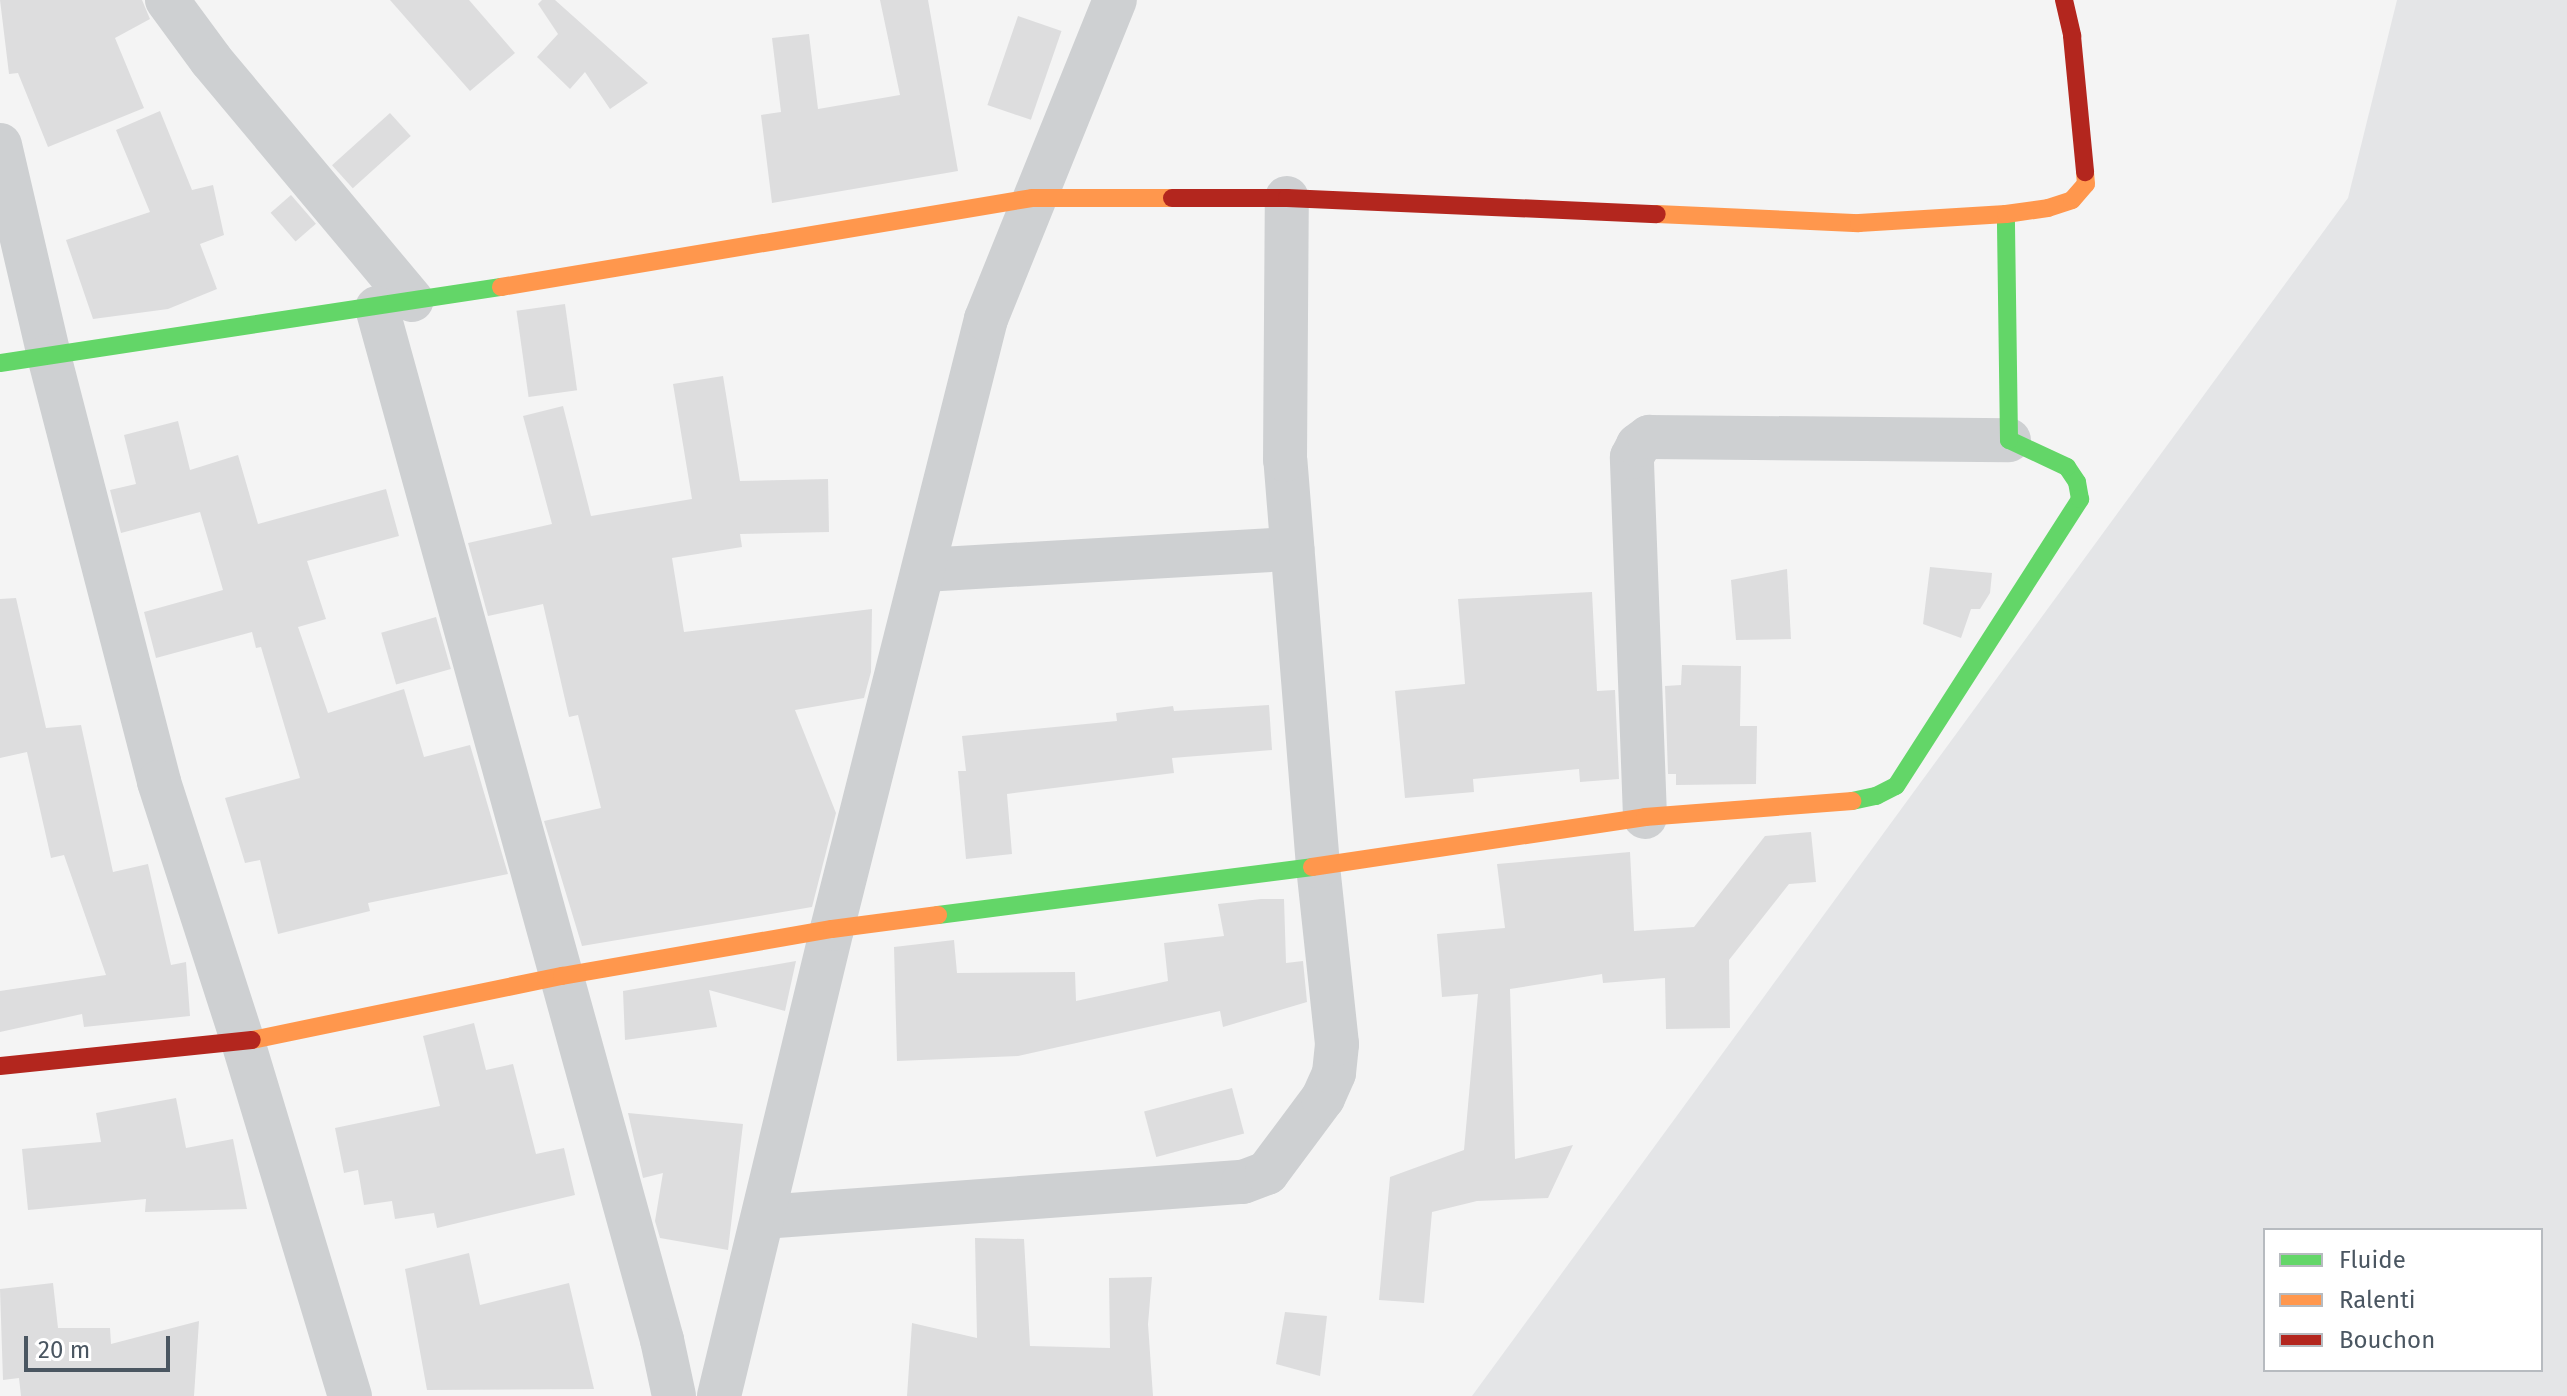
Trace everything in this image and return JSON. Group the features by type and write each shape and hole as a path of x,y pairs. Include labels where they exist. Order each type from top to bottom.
{"street":[{"path":"167,0 394,304 562,976 674,1396"},
{"path":"719,1396 832,929 986,319 1032,198 1115,0"},
{"path":"0,363 394,304 1032,198 1287,198 1781,222 1859,223 2006,214 2048,208 2072,200 2086,184 2072,36 2064,0"},
{"path":"0,145 49,356 159,782 243,1042 350,1396"},
{"path":"763,1217 1218,1186 1267,1173 1323,1098 1334,1073 1337,1044 1318,866 1285,460 1287,198"},
{"path":"2006,214 2009,440"},
{"path":"0,1066 243,1042 562,976 832,929 1318,866 1645,817 1847,802 1876,796 1896,786 2080,499 2077,482 2067,467 2009,440 1649,437 1638,445 1632,457 1645,817"},
{"path":"924,570 1292,549"}],"shaded area":[{"path":"2397,0 2567,0 2567,1396 1472,1396 2348,198"}],"building":[{"path":"0,0 142,0 150,19 115,38 144,108 48,147 18,73 9,74"},
{"path":"390,0 469,0 515,53 470,91"},
{"path":"542,0 555,0 648,83 610,109 585,72 570,89 537,57 558,34 538,4"},
{"path":"880,0 928,0 958,171 772,203 761,115 781,112 772,38 809,34 818,109 900,95"},
{"path":"1018,16 1061,31 1031,120 987,105"},
{"path":"160,111 192,190 213,185 224,235 200,244 217,289 168,309 93,319 66,240 150,212 116,130"},
{"path":"390,113 411,136 353,188 332,165"},
{"path":"291,195 316,224 296,241 271,213"},
{"path":"565,304 577,390 529,397 516,311"},
{"path":"723,376 740,481 828,479 829,532 740,534 742,547 672,558 684,632 872,609 871,672 864,698 795,710 836,813 812,907 582,946 544,821 601,808 578,715 569,717 543,604 488,616 468,543 552,524 523,416 563,406 591,516 692,499 673,384"},
{"path":"178,421 190,470 238,455 258,524 386,489 399,536 307,561 326,619 298,627 328,713 404,689 424,757 470,745 508,874 368,903 370,911 278,934 260,860 245,863 225,798 300,778 261,647 256,648 252,632 156,658 144,612 223,590 200,512 121,533 110,490 136,484 124,435"},
{"path":"1930,567 1992,573 1990,593 1980,609 1971,609 1961,638 1923,624"},
{"path":"1787,569 1791,639 1736,640 1731,580"},
{"path":"1592,592 1597,691 1615,690 1619,779 1580,782 1579,769 1473,779 1474,792 1405,798 1395,691 1465,684 1458,599"},
{"path":"16,598 46,728 81,725 113,872 148,864 171,965 186,962 190,1016 84,1027 82,1014 0,1032 0,991 106,975 64,855 51,858 27,752 0,758 0,599"},
{"path":"436,617 451,669 396,685 381,633"},
{"path":"1682,665 1741,666 1740,726 1757,726 1756,784 1676,785 1676,774 1668,774 1665,686 1681,685"},
{"path":"1269,705 1272,750 1172,758 1174,773 1007,794 1012,854 966,859 958,771 966,771 962,736 1117,721 1116,713 1173,706 1174,711"},
{"path":"1811,832 1816,882 1789,884 1729,960 1730,1028 1666,1029 1665,978 1603,983 1602,974 1510,989 1515,1159 1573,1145 1548,1198 1477,1201 1432,1212 1424,1303 1379,1300 1390,1177 1464,1150 1478,994 1442,997 1437,934 1505,928 1497,864 1630,852 1634,931 1694,927 1765,836"},
{"path":"1284,899 1286,963 1303,961 1307,1002 1223,1027 1220,1011 1018,1056 897,1061 894,947 954,940 957,973 1075,972 1076,1001 1168,981 1164,943 1224,936 1218,904"},
{"path":"796,961 785,1011 709,990 717,1027 625,1040 623,991"},
{"path":"474,1023 486,1070 513,1064 536,1154 564,1148 575,1195 437,1228 434,1213 395,1219 392,1201 364,1205 358,1170 344,1173 335,1128 440,1106 423,1036"},
{"path":"1232,1088 1244,1133 1156,1157 1144,1112"},
{"path":"176,1098 186,1148 233,1139 247,1209 145,1212 146,1199 28,1210 22,1149 101,1142 96,1113"},
{"path":"628,1113 743,1124 728,1250 660,1238 655,1221 663,1173 643,1178"},
{"path":"975,1238 1024,1239 1030,1346 1110,1348 1109,1278 1152,1277 1148,1324 1153,1396 907,1396 912,1323 977,1338"},
{"path":"469,1253 480,1305 569,1283 594,1389 427,1390 405,1269"},
{"path":"53,1283 58,1328 110,1328 111,1344 199,1321 194,1396 21,1396 19,1378 3,1380 0,1289"},
{"path":"1285,1312 1327,1316 1320,1376 1276,1364"}],"traffic: fast":[{"path":"1852,801 1876,796 1896,786 2080,499 2077,482 2067,467 2009,440 2006,214"},
{"path":"0,363 501,287"},
{"path":"938,915 1312,867"}],"traffic: slow":[{"path":"1657,214 1859,223 2006,214 2048,208 2072,200 2086,184 2085,172"},
{"path":"501,287 1032,198 1172,198"},
{"path":"1312,867 1645,817 1852,801"},
{"path":"252,1040 562,976 832,929 938,915"}],"traffic: jam":[{"path":"2064,0 2072,36 2085,172"},
{"path":"1172,198 1287,198 1657,214"},
{"path":"0,1066 252,1040"}]}
